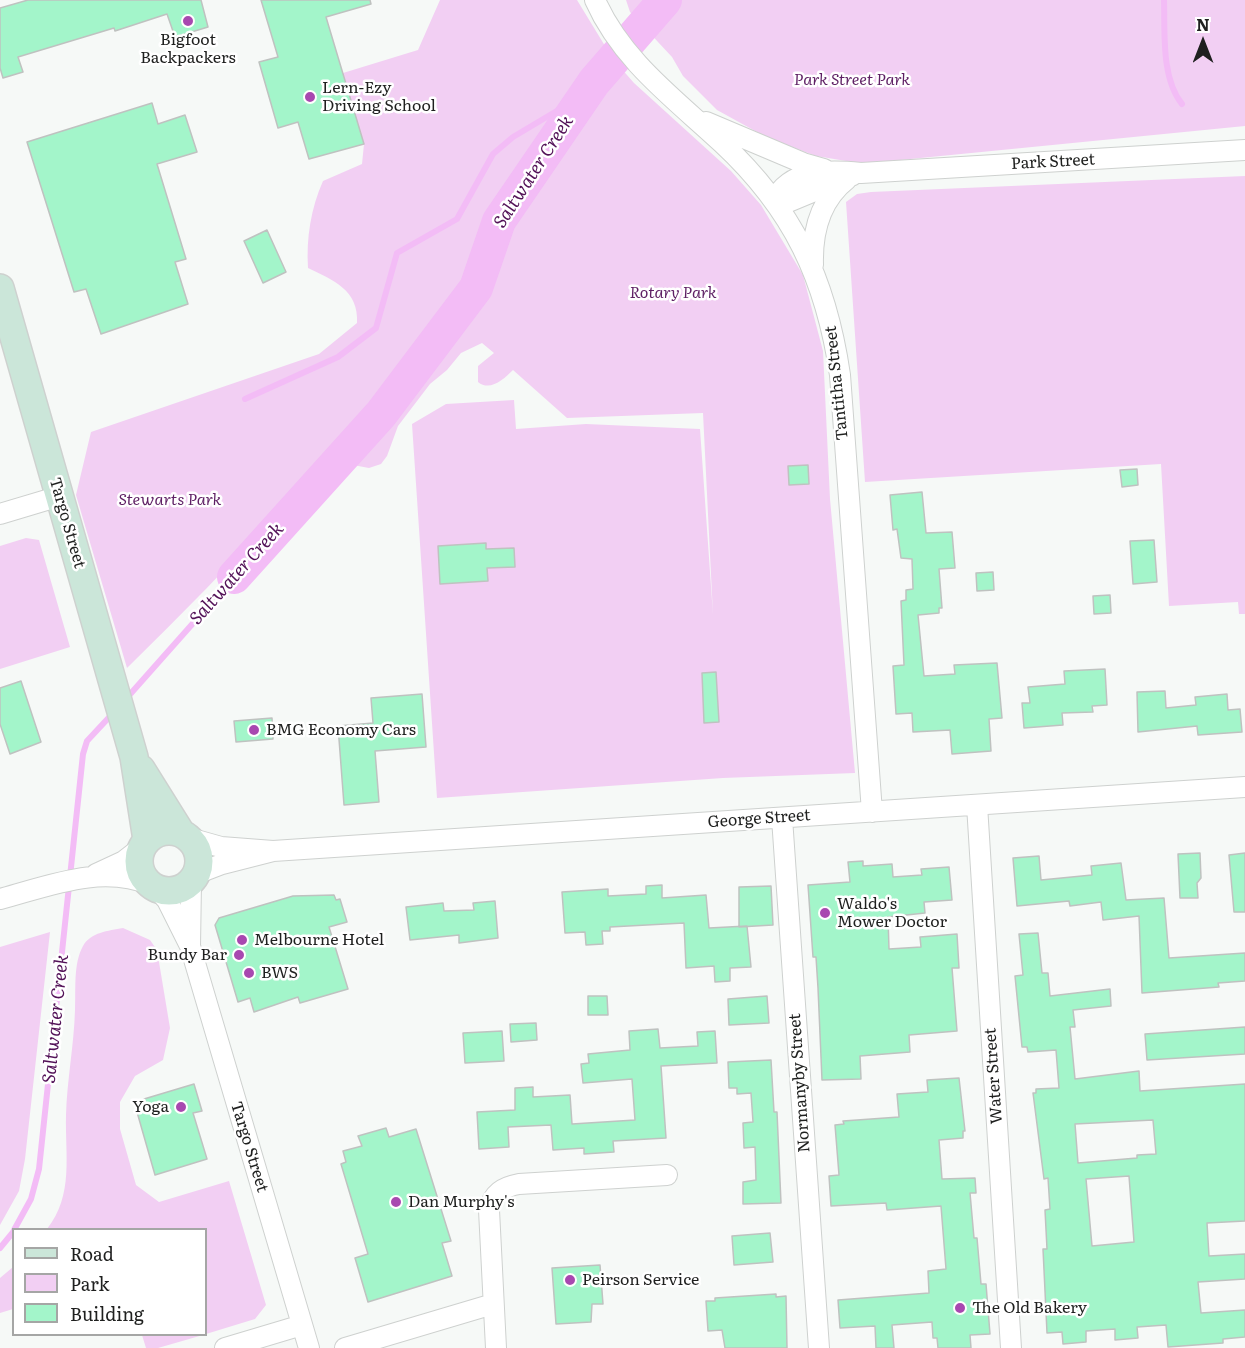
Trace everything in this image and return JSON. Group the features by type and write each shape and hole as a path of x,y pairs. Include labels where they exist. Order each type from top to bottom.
{"street":[{"name":"Tantitha Street","path":"596,1 627,54 744,165 774,201 813,268 828,311 840,375 872,812"},
{"name":"Park Street","path":"690,115 803,164 857,174 1245,150"},
{"name":"Park Street","path":"831,170 793,180 779,190 774,201 789,202 857,174"},
{"path":"813,268 812,242 818,220 839,186 857,174"},
{"name":"Targo Street","path":"0,288 133,753 144,844"},
{"path":"0,514 60,496"},
{"name":"Targo Street","path":"133,753 185,836"},
{"name":"George Street","path":"185,836 221,847 273,851 1245,788"},
{"name":"Water Street","path":"977,805 1011,1348"},
{"name":"Normanyby Street","path":"782,818 819,1348"},
{"path":"0,899 90,876 124,861 163,831 185,836 199,855 194,878 175,890 154,887 127,877 90,876"},
{"path":"144,844 138,863 144,879 154,887"},
{"name":"George Street","path":"194,878 222,864 273,851"},
{"name":"Targo Street","path":"190,946 194,878"},
{"name":"Targo Street","path":"154,887 167,900 190,946 309,1348"},
{"path":"496,1348 489,1210 495,1196 502,1189 519,1184 667,1175"},
{"path":"345,1348 493,1304"},
{"path":"225,1348 302,1325"}],"green space":[{"path":"440,0 577,0 613,59 634,83 731,171 761,205 803,275 823,351 830,499 855,773 723,778 437,798 412,424 446,404 514,400 516,429 586,424 700,429 713,615 703,413 567,418 513,370 492,385 487,386 478,382 478,366 494,353 482,343 461,353 447,370 430,384 398,426 387,456 381,464 369,468 353,465 360,447 431,369 445,345 431,337 284,506 127,668 76,495 91,432 319,354 357,323 354,302 349,294 335,282 308,268 310,223 323,181 362,164 364,144 343,73 418,50"},
{"name":"Park Street Park","path":"626,0 1245,0 1245,126 880,162 852,162 816,156 766,137 717,110 683,76 672,57 630,12"},
{"path":"1245,176 1245,614 1239,614 1238,602 1169,606 1161,464 865,482 846,202 857,194 871,192"},
{"path":"26,538 39,540 70,647 0,669 0,546"},
{"path":"123,928 150,940 157,950 170,1028 163,1060 135,1076 120,1102 120,1129 136,1185 159,1202 229,1181 266,1305 255,1319 207,1334 207,1228 48,1228 56,1216 65,1189 66,1115 78,961 86,941 100,933"},
{"path":"50,932 25,1159 19,1191 0,1225 0,947"},
{"path":"12,1268 12,1309 0,1313 0,1278"},
{"path":"143,1336 200,1336 158,1348 146,1348"}],"building":[{"path":"28,0 201,0 208,27 175,37 167,14 115,31 114,28 18,57 23,72 3,78 0,68 0,8"},
{"name":"Lern-Ezy Driving School","path":"261,0 370,0 371,4 326,17 364,144 309,159 298,122 278,128 259,62 278,57"},
{"path":"152,103 158,124 185,115 197,152 157,164 186,259 175,262 188,304 101,334 86,289 74,292 27,142"},
{"path":"267,230 286,272 263,283 244,241"},
{"path":"808,465 809,484 789,485 788,466"},
{"path":"1137,469 1138,485 1122,487 1120,470"},
{"path":"922,492 926,533 952,532 955,568 939,569 942,608 939,608 939,613 918,615 924,676 955,674 954,665 997,663 1002,718 989,719 991,751 952,754 950,730 913,732 912,713 896,714 893,666 904,665 901,601 906,600 906,590 913,589 912,559 901,558 897,529 893,530 890,495"},
{"path":"1154,540 1157,582 1133,584 1130,541"},
{"path":"486,543 486,549 514,548 515,567 487,568 488,581 440,584 438,546"},
{"path":"993,572 994,590 977,591 976,573"},
{"path":"1110,595 1111,613 1094,614 1093,596"},
{"path":"1105,669 1107,705 1092,706 1093,712 1062,713 1063,725 1024,728 1022,703 1030,703 1028,687 1065,684 1064,671"},
{"path":"716,672 719,722 704,723 702,673"},
{"path":"21,681 41,742 10,754 0,724 0,688"},
{"path":"1165,691 1166,708 1196,705 1195,697 1227,694 1228,710 1240,709 1242,732 1198,735 1197,726 1138,732 1137,692"},
{"path":"422,694 426,747 375,751 379,802 344,805 338,726 373,723 371,698"},
{"name":"BMG Economy Cars","path":"272,718 273,739 236,742 234,721"},
{"path":"1200,853 1201,878 1197,883 1198,898 1180,898 1178,854"},
{"path":"1245,853 1245,912 1234,912 1229,855"},
{"path":"1039,856 1041,880 1092,875 1091,866 1121,863 1126,900 1164,898 1169,958 1245,953 1245,981 1218,983 1219,987 1142,993 1139,916 1103,920 1101,902 1070,906 1069,901 1017,906 1013,858"},
{"path":"863,861 863,866 892,864 893,877 922,875 921,869 949,867 952,900 924,902 925,913 888,917 889,949 921,947 920,937 957,934 959,968 952,968 957,1031 909,1035 910,1052 860,1056 861,1079 822,1080 816,957 813,957 808,885 850,882 848,862"},
{"path":"662,885 662,898 706,895 709,928 747,926 751,967 730,968 730,981 715,982 714,966 686,968 684,923 610,927 610,931 602,931 603,944 586,945 585,932 565,933 562,892 608,889 608,896 646,894 646,886"},
{"path":"771,886 773,925 739,927 739,887"},
{"path":"334,895 336,900 340,899 347,922 329,927 348,989 300,1003 298,997 254,1012 250,998 238,1002 215,925 219,918 293,896"},
{"path":"495,901 498,938 459,943 459,935 410,940 406,907 443,903 444,911 474,910 473,903"},
{"path":"1038,933 1042,973 1048,973 1050,996 1110,989 1111,1006 1073,1010 1075,1027 1070,1027 1075,1079 1139,1071 1140,1091 1245,1084 1245,1221 1207,1223 1209,1256 1245,1254 1245,1279 1198,1282 1201,1313 1245,1310 1245,1337 1223,1339 1223,1343 1168,1347 1166,1325 1137,1327 1138,1338 1115,1340 1115,1329 1086,1331 1086,1342 1063,1344 1062,1332 1047,1333 1043,1249 1047,1249 1045,1210 1050,1209 1048,1178 1044,1179 1033,1093 1036,1093 1036,1089 1059,1088 1056,1050 1028,1052 1027,1047 1022,1047 1015,976 1023,975 1019,934","holes":["1153,1120 1156,1154 1078,1163 1075,1124","1129,1176 1134,1242 1092,1246 1086,1179"]},
{"path":"588,996 607,996 608,1015 588,1015"},
{"path":"767,996 769,1023 729,1025 728,999"},
{"path":"536,1023 537,1040 511,1042 510,1024"},
{"path":"1245,1027 1245,1054 1147,1060 1145,1034"},
{"path":"658,1029 660,1048 698,1046 697,1032 715,1031 717,1063 661,1066 666,1138 613,1141 614,1152 584,1154 584,1148 553,1150 551,1125 508,1127 509,1147 479,1149 477,1112 515,1110 515,1088 533,1087 533,1097 570,1095 572,1124 635,1120 632,1079 583,1083 581,1064 589,1063 588,1054 630,1050 629,1031"},
{"path":"502,1031 504,1061 465,1063 463,1033"},
{"path":"771,1060 774,1112 777,1112 781,1203 743,1204 743,1182 756,1180 755,1147 744,1148 743,1123 753,1122 751,1093 737,1094 737,1088 729,1088 728,1062"},
{"path":"959,1078 965,1131 963,1131 963,1138 939,1140 942,1179 975,1178 976,1193 970,1193 974,1238 977,1238 981,1284 986,1284 990,1334 970,1335 971,1348 938,1348 937,1338 933,1338 932,1322 892,1325 894,1348 876,1348 875,1326 840,1328 838,1300 929,1293 928,1271 946,1269 941,1206 887,1210 886,1203 831,1206 829,1176 839,1175 835,1125 844,1124 843,1121 899,1117 897,1094 928,1092 927,1080"},
{"path":"194,1084 202,1111 193,1113 207,1159 155,1175 137,1112 147,1108 144,1099"},
{"name":"Dan Murphy's","path":"386,1128 389,1137 416,1129 451,1241 442,1243 452,1276 368,1302 355,1258 368,1254 341,1164 346,1162 343,1151 362,1146 358,1136"},
{"path":"770,1233 773,1262 734,1265 732,1236"},
{"path":"600,1265 603,1304 592,1304 591,1322 556,1324 552,1268"},
{"path":"776,1294 776,1297 786,1296 787,1348 725,1348 722,1330 708,1331 706,1301 715,1301 715,1298"}],"waterway":[{"name":"Saltwater Creek","path":"234,577 381,414 476,288 499,221 594,82 665,0"},
{"path":"1164,0 1167,68 1170,81 1182,104"},
{"path":"245,399 338,357 376,328 397,253 457,219 493,154 513,137 587,93"},
{"name":"Saltwater Creek","path":"125,700 234,577"},
{"name":"Saltwater Creek","path":"15,1228 31,1199 39,1169 83,754 87,741 114,712"},
{"name":"Saltwater Creek","path":"0,1248 12,1233"}],"place":[{"name":"Bigfoot Backpackers","path":"188,21"},
{"name":"Lern-Ezy Driving School","path":"310,97"},
{"name":"BMG Economy Cars","path":"254,730"},
{"name":"Waldo's Mower Doctor","path":"825,913"},
{"name":"Melbourne Hotel","path":"242,940"},
{"name":"Bundy Bar","path":"239,955"},
{"name":"BWS","path":"249,973"},
{"name":"Yoga","path":"181,1107"},
{"name":"Dan Murphy's","path":"396,1202"},
{"name":"Peirson Service","path":"570,1280"},
{"name":"The Old Bakery","path":"960,1308"}],"park label":[{"name":"Rotary Park","path":"673,293"},
{"name":"Stewarts Park","path":"170,500"}]}
